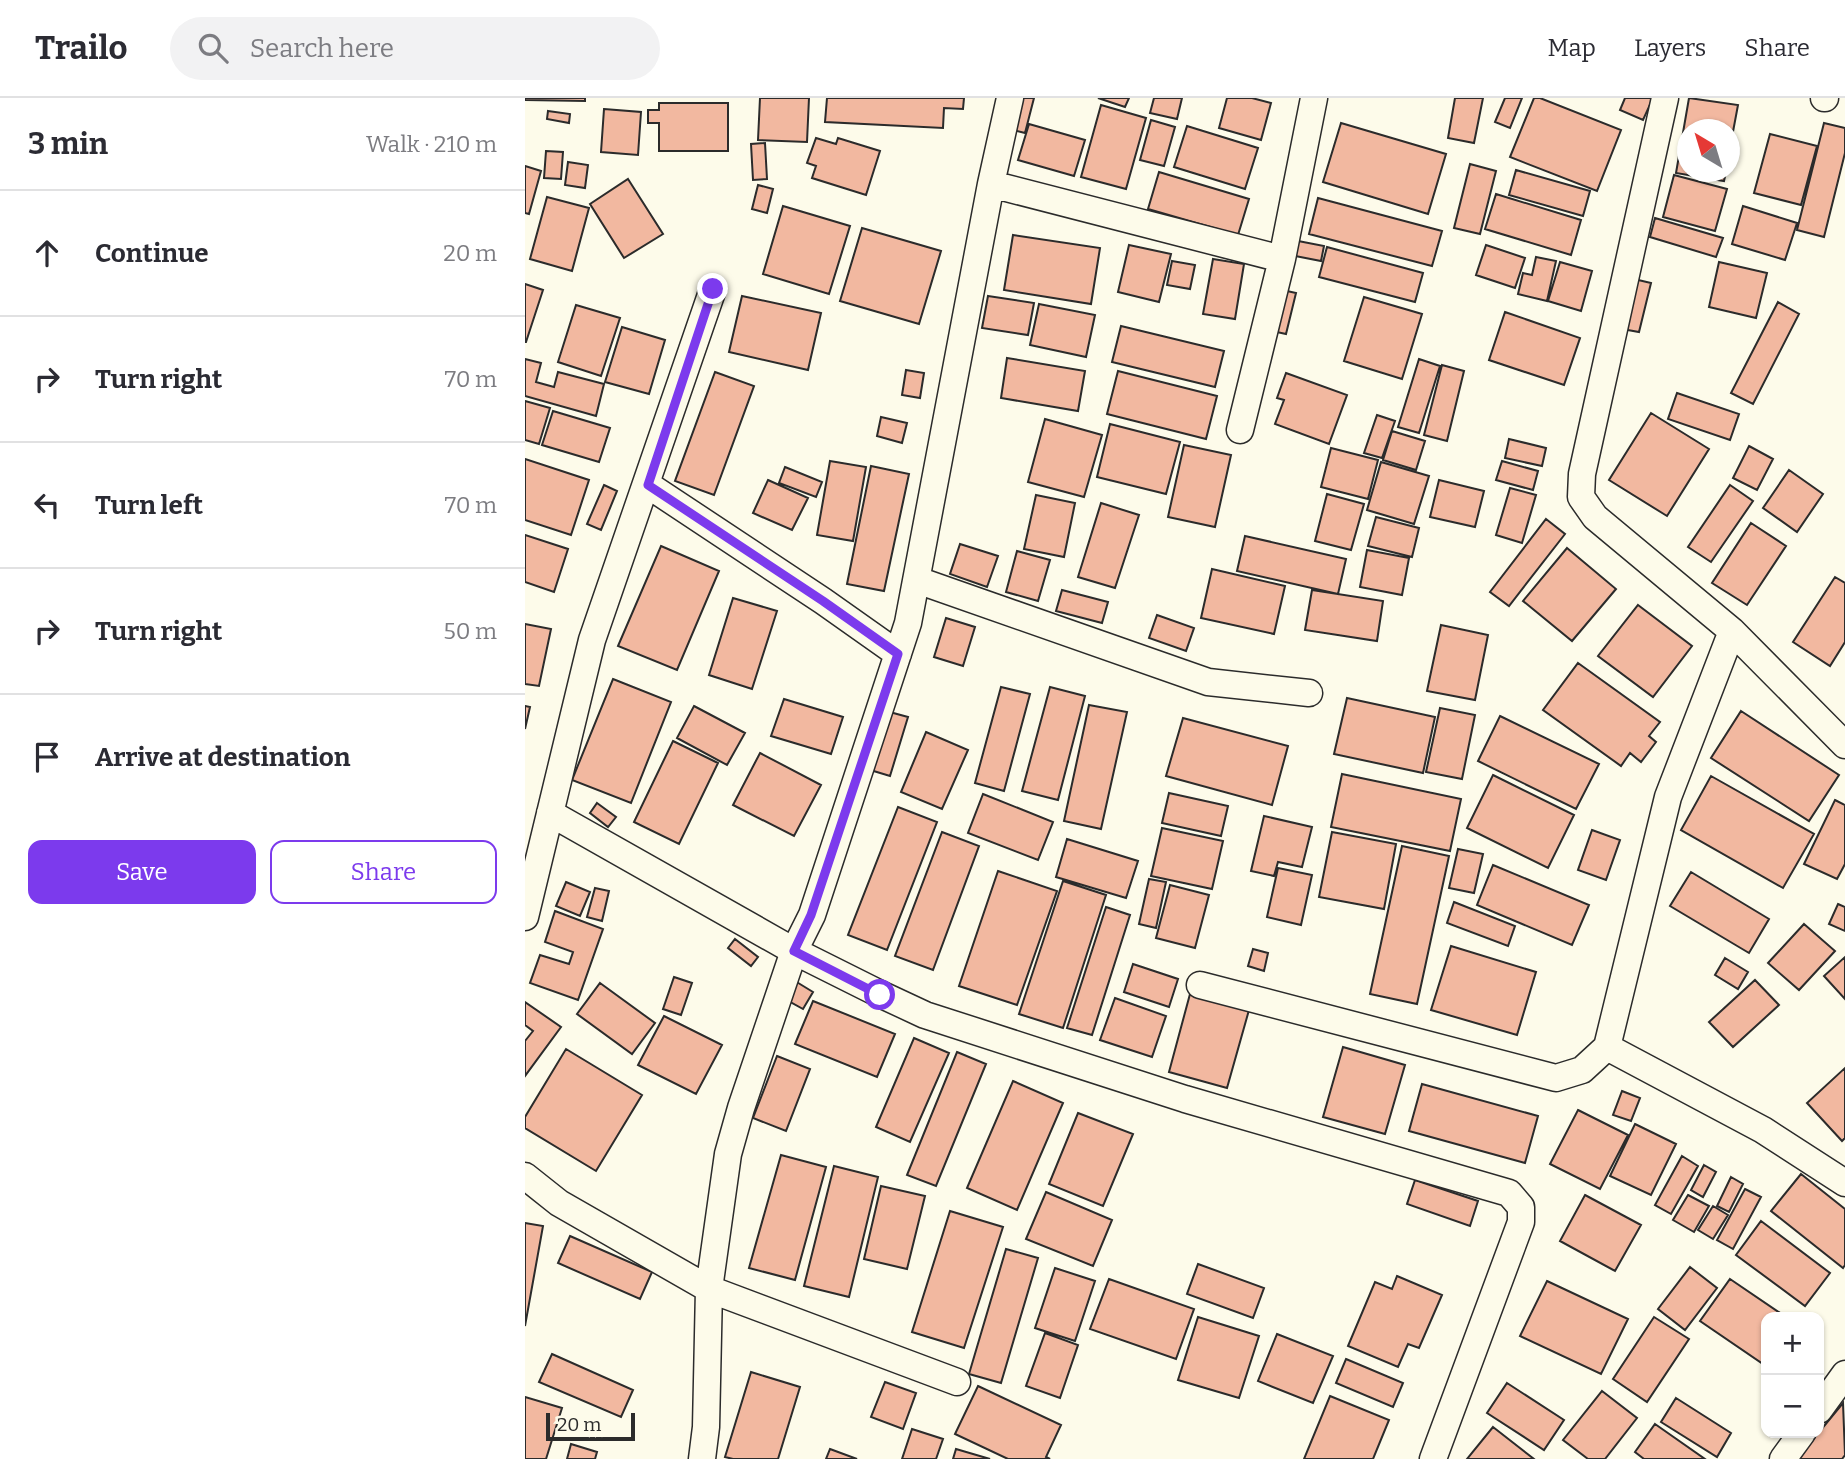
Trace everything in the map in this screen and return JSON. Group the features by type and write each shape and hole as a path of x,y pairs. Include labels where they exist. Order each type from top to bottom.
{"street":[{"path":"702,1459 706,1427 709,1289 728,1154 794,951 811,915 898,654 918,580 991,184 1010,98"},
{"path":"1240,430 1282,259 1314,98"},
{"path":"1665,98 1582,474 1581,497 1595,517 1732,631 1845,745"},
{"path":"991,184 1282,259"},
{"path":"525,916 592,640 648,485 713,289"},
{"path":"648,485 898,654"},
{"path":"918,580 1208,682 1309,693"},
{"path":"1200,985 1556,1078 1581,1070 1607,1047 1668,796 1732,631"},
{"path":"550,813 794,951 880,995 938,1019 1185,1099 1509,1193 1521,1207 1521,1222 1433,1459"},
{"path":"1607,1047 1763,1130 1845,1183"},
{"path":"525,1176 559,1203 709,1289 957,1382"},
{"path":"1824,1403 1845,1374"},
{"path":"1783,1459 1799,1438"}],"building":[{"path":"585,98 585,101 525,100"},
{"path":"760,98 809,98 807,142 758,140"},
{"path":"827,98 964,98 963,109 944,108 943,128 825,122"},
{"path":"1012,98 1034,98 1025,133 1005,128"},
{"path":"1098,98 1129,98 1125,107"},
{"path":"1154,98 1182,98 1177,119 1150,113"},
{"path":"1227,98 1252,98 1271,103 1261,140 1219,128"},
{"path":"1455,98 1483,98 1474,143 1448,138"},
{"path":"1505,98 1522,98 1510,128 1495,122"},
{"path":"1534,98 1621,130 1597,191 1510,157"},
{"path":"1625,98 1653,98 1643,120 1620,110"},
{"path":"1689,98 1738,105 1735,119 1685,119"},
{"path":"659,103 728,103 728,151 659,151 659,123 648,123 648,110 659,110"},
{"path":"1101,105 1146,118 1126,189 1081,177"},
{"path":"604,109 641,112 638,155 601,152"},
{"path":"548,111 570,114 569,123 547,119"},
{"path":"1151,120 1175,127 1164,166 1140,160"},
{"path":"1341,123 1446,154 1428,214 1323,182"},
{"path":"1824,123 1845,128 1845,153 1824,237 1797,230"},
{"path":"1029,124 1085,140 1074,176 1018,160"},
{"path":"1187,126 1258,148 1245,189 1174,167"},
{"path":"1770,134 1817,146 1801,205 1754,193"},
{"path":"816,138 836,144 838,138 880,151 866,195 812,178 816,166 807,163"},
{"path":"765,143 767,179 753,180 751,144"},
{"path":"546,151 563,152 561,179 544,178"},
{"path":"568,162 588,165 585,188 565,185"},
{"path":"1470,164 1496,171 1480,234 1454,228"},
{"path":"525,166 541,171 529,214 525,213"},
{"path":"1516,170 1590,191 1583,216 1509,195"},
{"path":"1159,172 1249,199 1238,235 1148,209"},
{"path":"1674,175 1677,176 1677,182 1700,182 1727,189 1715,231 1663,217"},
{"path":"628,179 663,234 624,258 590,204"},
{"path":"758,185 773,189 767,213 752,209"},
{"path":"1496,194 1581,220 1571,255 1485,229"},
{"path":"547,197 589,208 572,271 530,259"},
{"path":"1318,198 1442,231 1432,266 1309,234"},
{"path":"783,206 850,226 829,294 763,274"},
{"path":"1743,206 1797,223 1785,260 1732,244"},
{"path":"1655,218 1723,238 1716,257 1650,237"},
{"path":"862,228 941,251 919,324 840,301"},
{"path":"1013,235 1100,248 1091,304 1004,290"},
{"path":"1293,240 1324,246 1321,261 1290,255"},
{"path":"1129,245 1171,254 1159,302 1118,292"},
{"path":"1486,245 1525,258 1515,288 1476,275"},
{"path":"1327,247 1423,273 1415,302 1319,277"},
{"path":"1536,257 1556,261 1547,301 1518,294 1523,273 1532,275"},
{"path":"1213,259 1244,264 1235,319 1203,314"},
{"path":"1172,261 1195,265 1190,289 1167,285"},
{"path":"1560,262 1592,271 1581,311 1548,301"},
{"path":"1719,262 1767,273 1756,318 1709,307"},
{"path":"1634,279 1651,283 1639,332 1622,329"},
{"path":"525,284 543,290 526,342 525,342"},
{"path":"1278,289 1296,293 1286,334 1268,330"},
{"path":"742,296 821,313 808,370 729,352"},
{"path":"988,296 1034,303 1028,335 982,328"},
{"path":"1364,297 1422,314 1402,379 1344,361"},
{"path":"1778,302 1799,314 1753,404 1731,393"},
{"path":"1039,304 1095,315 1086,357 1030,345"},
{"path":"576,305 620,318 601,376 558,362"},
{"path":"1505,312 1580,338 1564,385 1489,360"},
{"path":"1121,326 1224,351 1215,387 1112,362"},
{"path":"622,327 665,340 649,394 605,382"},
{"path":"1007,358 1085,371 1078,411 1001,398"},
{"path":"525,359 541,363 536,382 554,387 558,372 604,384 596,416 525,396"},
{"path":"1419,359 1440,366 1419,433 1398,427"},
{"path":"1442,365 1464,371 1447,441 1424,435"},
{"path":"906,370 924,373 920,398 902,395"},
{"path":"1118,371 1217,396 1206,439 1107,414"},
{"path":"715,372 754,386 714,495 675,481"},
{"path":"1286,373 1347,395 1329,444 1275,424 1284,400 1277,398"},
{"path":"1677,393 1739,414 1730,440 1668,419"},
{"path":"525,401 550,408 539,444 525,440"},
{"path":"553,411 610,428 599,462 542,445"},
{"path":"1651,413 1709,449 1667,516 1609,480"},
{"path":"1377,415 1395,421 1382,458 1364,453"},
{"path":"881,417 907,423 902,443 877,436"},
{"path":"1045,419 1102,435 1084,497 1028,482"},
{"path":"1110,424 1180,442 1166,494 1097,477"},
{"path":"1392,431 1425,441 1416,470 1383,460"},
{"path":"1509,439 1546,448 1542,466 1505,458"},
{"path":"1184,445 1231,455 1215,527 1168,517"},
{"path":"1749,446 1773,459 1757,490 1733,478"},
{"path":"1331,448 1378,460 1368,499 1321,487"},
{"path":"525,459 589,480 571,535 525,520"},
{"path":"830,461 866,467 853,541 817,535"},
{"path":"1502,461 1538,471 1533,490 1496,480"},
{"path":"1381,462 1429,476 1414,524 1367,510"},
{"path":"871,466 909,474 884,591 847,584"},
{"path":"785,467 822,482 816,497 779,483"},
{"path":"1789,470 1823,494 1797,532 1763,508"},
{"path":"768,480 808,498 792,530 753,513"},
{"path":"1439,480 1484,491 1475,527 1430,517"},
{"path":"604,485 617,491 601,530 587,524"},
{"path":"1730,485 1753,501 1711,562 1688,547"},
{"path":"1510,488 1536,495 1522,543 1496,535"},
{"path":"1327,494 1364,504 1351,550 1315,541"},
{"path":"1036,495 1075,503 1064,557 1024,549"},
{"path":"1101,503 1139,515 1115,588 1078,577"},
{"path":"1376,517 1419,528 1412,557 1368,546"},
{"path":"1546,519 1565,534 1509,606 1490,592"},
{"path":"1751,523 1786,546 1747,605 1712,583"},
{"path":"525,535 568,549 554,592 525,582"},
{"path":"1245,536 1346,559 1338,594 1237,571"},
{"path":"960,544 998,556 987,587 950,574"},
{"path":"661,546 719,571 677,670 618,646"},
{"path":"1567,548 1616,589 1572,641 1523,601"},
{"path":"1367,550 1409,558 1402,595 1360,587"},
{"path":"1017,551 1050,560 1038,601 1006,592"},
{"path":"1212,569 1285,586 1274,634 1201,618"},
{"path":"1835,577 1845,583 1845,642 1830,666 1793,642"},
{"path":"1062,590 1108,602 1102,623 1056,611"},
{"path":"1312,590 1383,601 1377,641 1305,630"},
{"path":"733,598 777,611 752,689 709,675"},
{"path":"1638,605 1692,646 1653,697 1598,656"},
{"path":"1157,615 1194,628 1186,651 1149,638"},
{"path":"946,618 975,627 963,666 934,657"},
{"path":"525,624 551,629 539,686 525,684"},
{"path":"1441,625 1488,635 1475,700 1427,691"},
{"path":"1578,663 1660,722 1649,736 1656,742 1641,762 1630,753 1621,766 1543,710"},
{"path":"613,679 671,702 631,803 572,780"},
{"path":"1001,687 1030,694 1004,791 975,783"},
{"path":"1050,687 1085,696 1058,800 1022,791"},
{"path":"1347,698 1435,717 1423,773 1334,754"},
{"path":"784,699 843,717 831,754 771,736"},
{"path":"1089,705 1127,712 1101,829 1064,821"},
{"path":"525,706 530,707 525,729"},
{"path":"694,706 745,733 727,765 677,738"},
{"path":"1440,708 1475,715 1462,779 1426,772"},
{"path":"886,711 908,717 890,776 867,769"},
{"path":"1741,711 1839,775 1809,821 1711,758"},
{"path":"1500,716 1599,764 1576,809 1478,761"},
{"path":"1183,718 1288,746 1272,805 1166,776"},
{"path":"926,732 968,750 942,809 901,792"},
{"path":"673,741 718,763 679,844 634,822"},
{"path":"760,753 821,785 794,836 733,805"},
{"path":"1342,774 1461,799 1450,851 1331,827"},
{"path":"1493,775 1574,815 1548,868 1467,828"},
{"path":"1711,776 1814,834 1783,888 1681,830"},
{"path":"1169,793 1228,806 1221,836 1162,823"},
{"path":"983,794 1053,822 1038,860 968,833"},
{"path":"1835,800 1845,805 1845,864 1837,879 1804,864"},
{"path":"597,803 616,817 608,827 590,813"},
{"path":"898,807 937,822 887,950 848,935"},
{"path":"1264,816 1312,827 1302,867 1278,862 1274,876 1251,871"},
{"path":"1162,828 1223,841 1212,889 1151,876"},
{"path":"1592,830 1620,840 1606,880 1578,870"},
{"path":"942,832 979,846 933,970 895,956"},
{"path":"1332,832 1396,844 1384,909 1319,897"},
{"path":"1067,839 1138,861 1126,898 1056,877"},
{"path":"1402,846 1449,856 1417,1004 1370,994"},
{"path":"1458,849 1483,854 1474,893 1449,888"},
{"path":"1493,865 1589,905 1572,945 1477,905"},
{"path":"1278,868 1312,875 1301,925 1267,917"},
{"path":"998,871 1057,891 1017,1005 959,986"},
{"path":"1691,872 1769,919 1749,953 1670,906"},
{"path":"1149,879 1166,882 1156,928 1139,924"},
{"path":"1063,881 1106,895 1063,1028 1019,1014"},
{"path":"566,882 590,892 580,916 556,906"},
{"path":"1170,885 1209,895 1195,948 1156,938"},
{"path":"595,888 609,891 602,921 587,917"},
{"path":"1454,902 1515,926 1508,946 1447,923"},
{"path":"1838,904 1845,907 1845,931 1829,924"},
{"path":"1106,907 1130,915 1092,1035 1067,1028"},
{"path":"555,911 603,929 578,1000 530,983 540,955 569,964 573,952 545,942"},
{"path":"1804,924 1835,951 1799,990 1768,963"},
{"path":"735,939 758,957 751,966 728,948"},
{"path":"1451,946 1536,972 1517,1035 1431,1010"},
{"path":"1253,949 1268,953 1264,971 1248,966"},
{"path":"1845,957 1845,999 1824,976"},
{"path":"1725,958 1748,972 1738,989 1715,975"},
{"path":"1133,964 1178,979 1169,1007 1124,992"},
{"path":"674,977 692,983 681,1015 663,1009"},
{"path":"1755,980 1779,1005 1733,1047 1709,1022"},
{"path":"795,981 813,992 803,1009 785,999"},
{"path":"600,983 655,1023 632,1054 577,1014"},
{"path":"1190,994 1249,1010 1227,1088 1169,1072"},
{"path":"1115,998 1166,1016 1152,1057 1100,1040"},
{"path":"813,1001 895,1034 877,1077 795,1044"},
{"path":"525,1002 561,1027 525,1076 525,1041 533,1031 525,1025"},
{"path":"664,1016 722,1045 696,1094 638,1065"},
{"path":"914,1038 949,1053 910,1142 876,1127"},
{"path":"1343,1047 1405,1065 1385,1134 1323,1117"},
{"path":"566,1049 642,1095 596,1171 525,1128 525,1117"},
{"path":"957,1052 986,1064 936,1186 907,1175"},
{"path":"777,1056 810,1069 786,1131 753,1118"},
{"path":"1845,1068 1845,1138 1842,1141 1807,1103"},
{"path":"1013,1081 1063,1103 1017,1210 967,1188"},
{"path":"1422,1084 1538,1116 1525,1163 1409,1131"},
{"path":"1622,1091 1640,1098 1631,1121 1613,1115"},
{"path":"1578,1110 1628,1135 1600,1189 1550,1164"},
{"path":"1078,1113 1133,1134 1103,1206 1049,1184"},
{"path":"1635,1124 1676,1144 1651,1195 1610,1176"},
{"path":"781,1155 826,1167 795,1280 749,1268"},
{"path":"1682,1156 1698,1166 1671,1214 1655,1205"},
{"path":"1704,1165 1716,1172 1703,1197 1691,1190"},
{"path":"834,1166 878,1177 849,1297 804,1286"},
{"path":"1801,1174 1845,1209 1843,1268 1771,1211"},
{"path":"1731,1177 1743,1184 1729,1212 1717,1206"},
{"path":"1415,1180 1478,1201 1470,1226 1407,1204"},
{"path":"881,1186 925,1196 907,1269 864,1259"},
{"path":"1745,1189 1761,1197 1733,1249 1717,1240"},
{"path":"1046,1192 1112,1220 1093,1266 1026,1239"},
{"path":"1585,1195 1641,1225 1615,1271 1560,1241"},
{"path":"1688,1195 1709,1206 1694,1232 1673,1220"},
{"path":"1713,1206 1728,1215 1713,1239 1698,1230"},
{"path":"950,1211 1003,1227 964,1348 912,1332"},
{"path":"1761,1221 1830,1273 1805,1306 1736,1255"},
{"path":"525,1223 543,1226 525,1326"},
{"path":"570,1236 652,1272 640,1299 558,1263"},
{"path":"1006,1249 1038,1258 1001,1383 969,1374"},
{"path":"1198,1264 1264,1288 1253,1318 1187,1294"},
{"path":"1690,1267 1717,1288 1685,1330 1658,1309"},
{"path":"1055,1268 1095,1281 1075,1341 1035,1328"},
{"path":"1397,1276 1442,1295 1419,1348 1408,1344 1398,1367 1348,1346 1375,1282 1392,1289"},
{"path":"1109,1279 1194,1309 1176,1359 1090,1329"},
{"path":"1730,1279 1779,1312 1761,1312 1761,1363 1700,1321"},
{"path":"1547,1281 1628,1319 1601,1374 1520,1336"},
{"path":"1198,1317 1259,1336 1239,1398 1178,1380"},
{"path":"1654,1317 1689,1339 1647,1402 1613,1379"},
{"path":"1045,1333 1078,1345 1060,1398 1026,1386"},
{"path":"1277,1334 1333,1356 1313,1403 1258,1381"},
{"path":"552,1354 633,1390 621,1417 539,1382"},
{"path":"1346,1359 1403,1383 1393,1407 1336,1383"},
{"path":"751,1372 800,1387 778,1459 725,1457"},
{"path":"885,1382 916,1393 903,1429 871,1417"},
{"path":"1507,1383 1564,1420 1544,1450 1487,1413"},
{"path":"978,1386 1061,1425 1046,1457 1050,1459 1008,1459 955,1434"},
{"path":"1602,1391 1637,1418 1605,1459 1588,1459 1563,1440"},
{"path":"1330,1396 1389,1420 1373,1459 1304,1459"},
{"path":"525,1397 562,1408 546,1459 525,1459"},
{"path":"1676,1398 1731,1433 1717,1457 1661,1422"},
{"path":"1843,1403 1845,1455 1842,1459 1797,1459 1814,1438 1824,1438 1824,1426"},
{"path":"1655,1424 1705,1459 1644,1459 1635,1452"},
{"path":"1493,1427 1534,1459 1467,1459"},
{"path":"912,1429 943,1439 936,1459 902,1459"},
{"path":"571,1444 597,1452 595,1459 567,1459"},
{"path":"830,1449 857,1459 826,1459"},
{"path":"956,1449 990,1459 953,1459"}],"route":[{"path":"713,289 648,485 898,654 811,915 794,951 880,995"}]}
